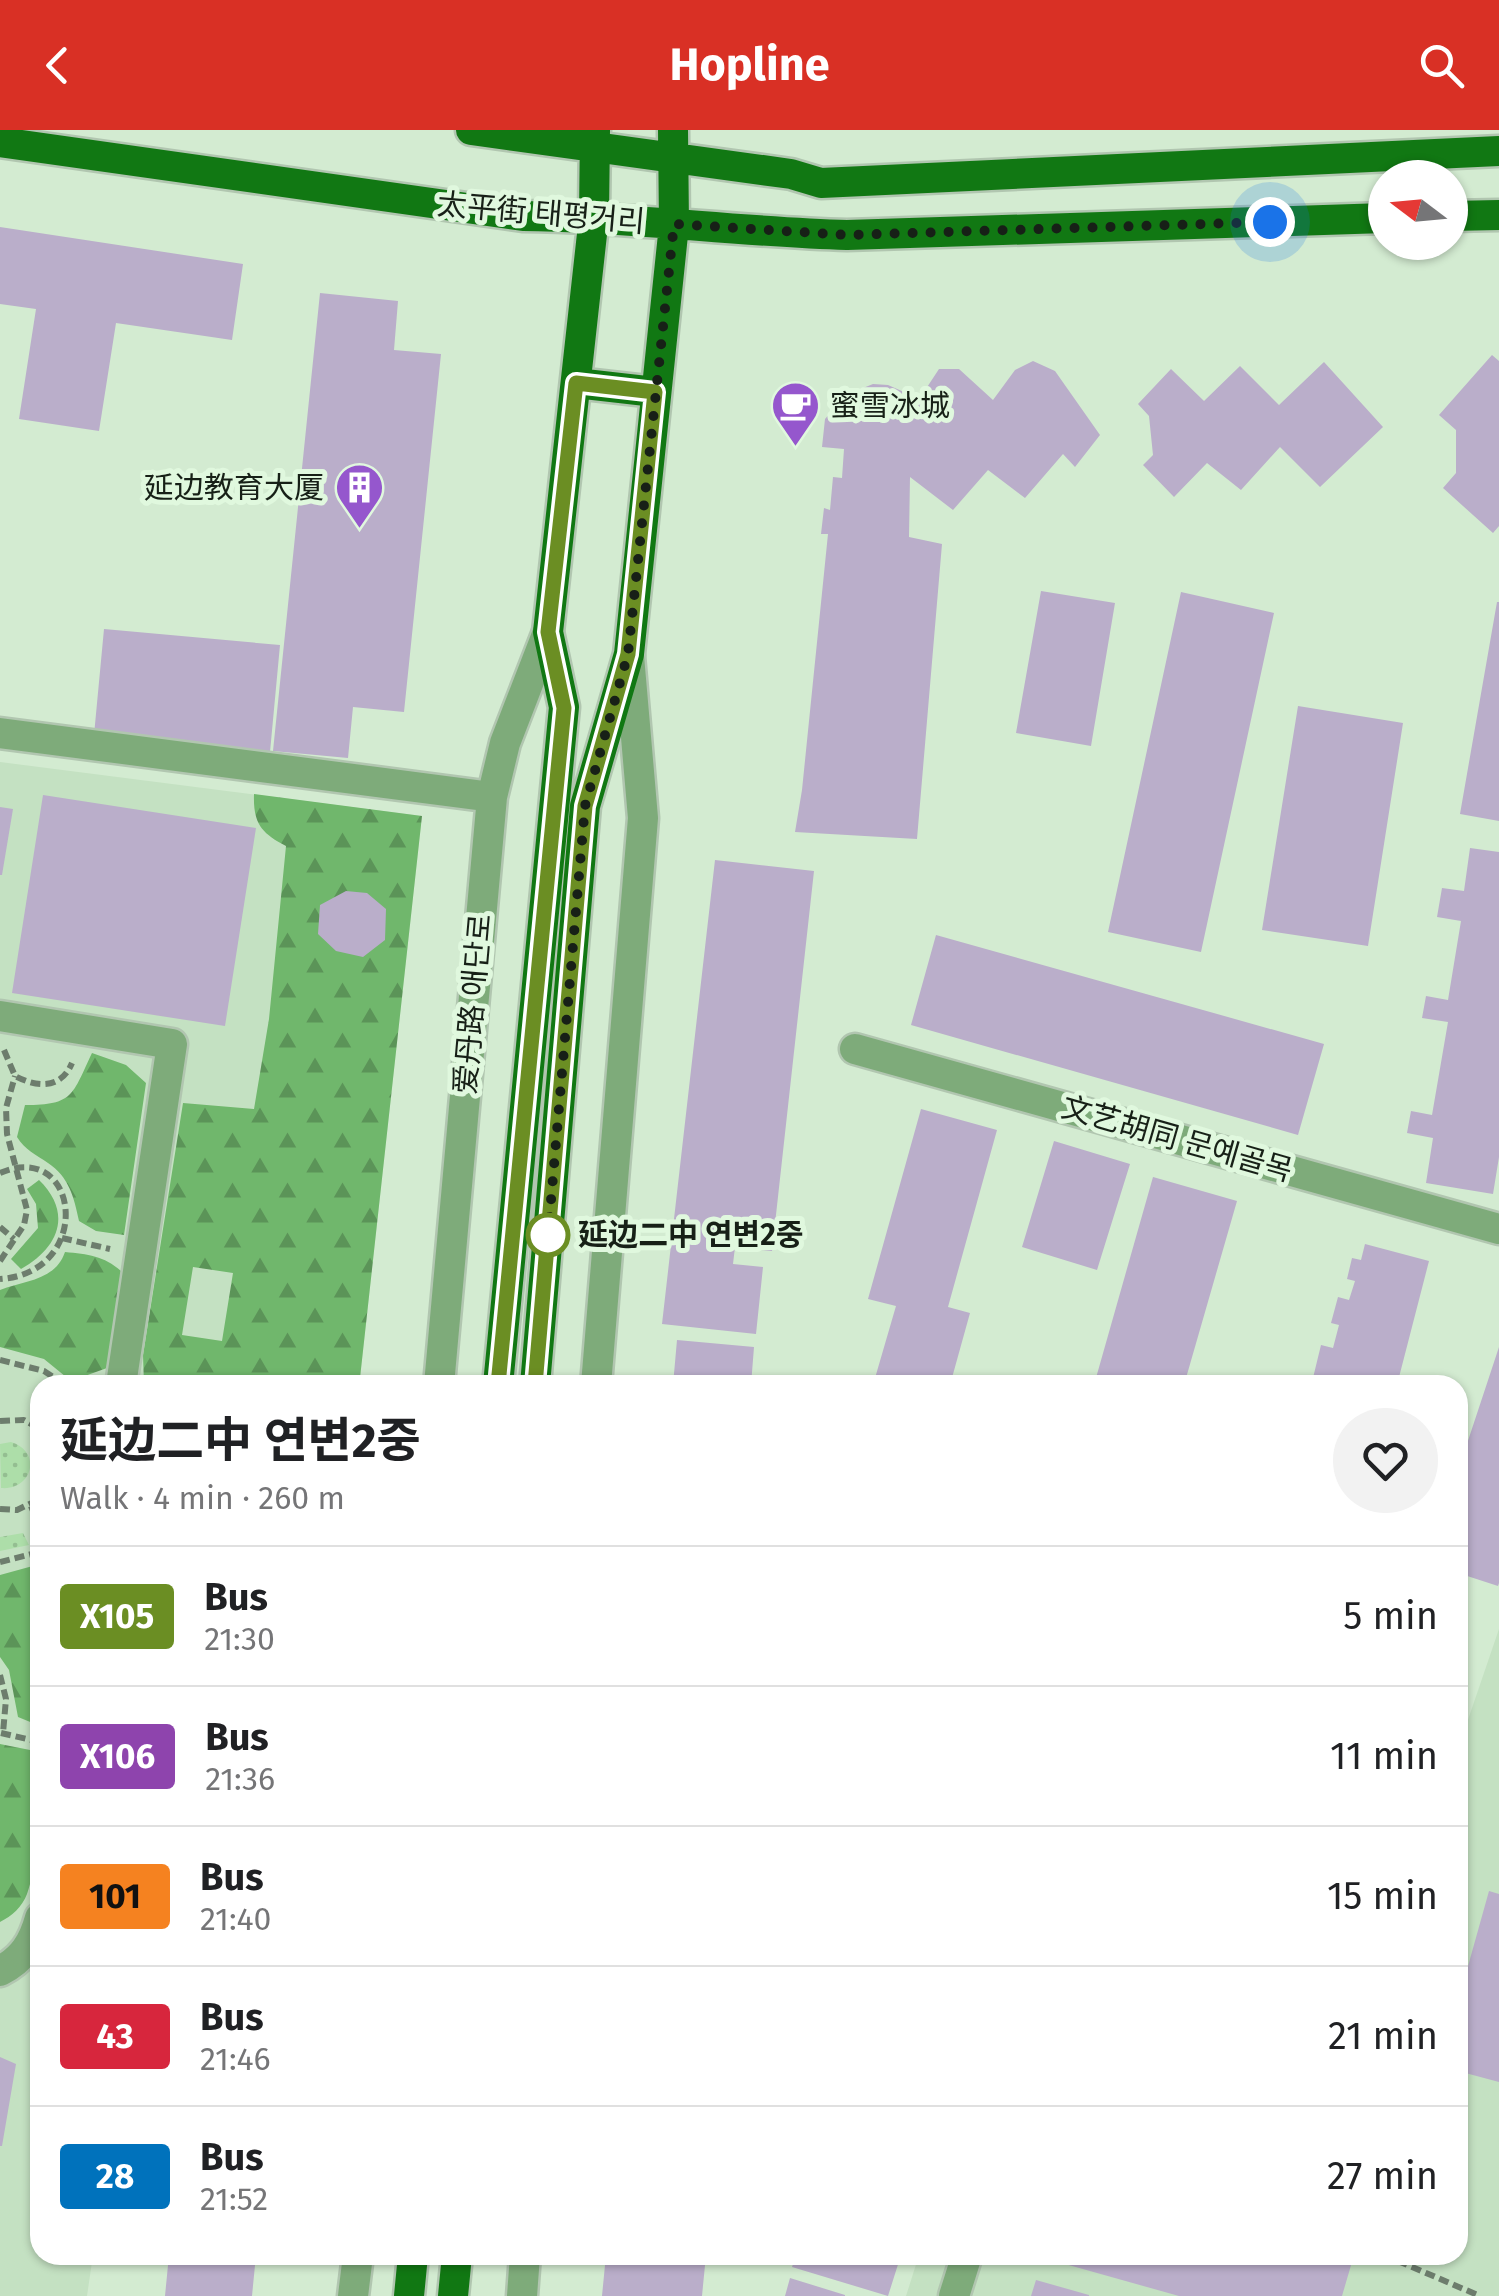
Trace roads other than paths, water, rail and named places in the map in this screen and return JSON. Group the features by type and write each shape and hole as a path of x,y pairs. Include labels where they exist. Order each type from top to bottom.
{"main road":[{"path":"470,130 673,144 821,182 1499,151"},
{"name":"爱丹路 애단로","path":"499,1375 564,708 548,632 594,216 595,139"},
{"name":"太平街 태평거리","path":"0,142 523,216 594,216 847,235 1368,219"},
{"path":"536,1375 585,806 628,654 674,224 673,144"},
{"path":"1468,216 1499,215"},
{"path":"576,383 655,392"},
{"path":"409,2296 412,2265"},
{"path":"453,2296 456,2265"}],"street":[{"name":"爱丹路 애단로","path":"440,1375 492,797 505,743 548,632"},
{"path":"597,1375 643,818 628,654"},
{"path":"0,733 492,797"},
{"path":"0,1016 172,1044 122,1375"},
{"name":"文艺胡同 문예골목","path":"856,1049 1499,1229"},
{"path":"0,1971 16,1963 30,1946"},
{"path":"354,2296 357,2265"},
{"path":"522,2296 524,2265"},
{"path":"954,2296 963,2265"}],"place":[{"name":"蜜雪冰城","path":"795,448"},
{"name":"延边教育大厦","path":"359,530"},
{"name":"延边二中 연변2중","path":"548,1235"}]}
